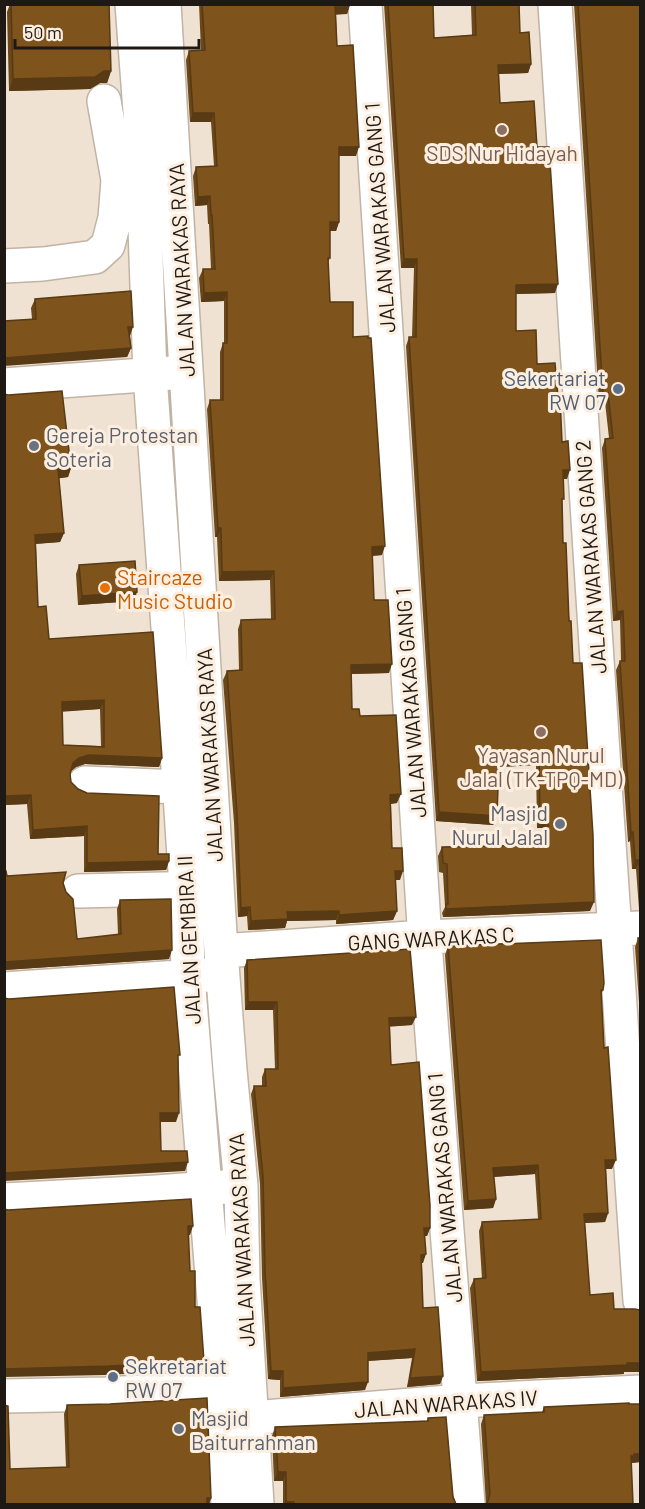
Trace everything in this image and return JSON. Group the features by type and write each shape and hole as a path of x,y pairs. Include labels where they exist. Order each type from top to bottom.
{"street":[{"path":"4,266 44,264 95,257 108,244 115,218 118,180 148,138 132,4"},
{"name":"JALAN WARAKAS RAYA","path":"164,4 148,138 168,373 207,971 230,1070 223,1187 243,1279 234,1387 251,1418 257,1504"},
{"name":"JALAN WARAKAS GANG 1","path":"365,4 425,937 468,1504"},
{"name":"JALAN WARAKAS GANG 2","path":"555,4 605,785 628,929 640,1301"},
{"path":"104,101 148,138"},
{"path":"4,385 168,373"},
{"path":"85,783 194,786"},
{"path":"78,891 200,888"},
{"name":"GANG WARAKAS C","path":"4,989 207,971 425,937 628,929"},
{"path":"4,1200 223,1187"},
{"path":"4,1396 106,1394 234,1387 228,1504"},
{"name":"JALAN WARAKAS IV","path":"251,1418 461,1401 640,1392"}],"building":[{"path":"11,4 109,4 111,71 104,71 95,77 13,79"},
{"path":"202,4 350,4 335,6 337,46 353,45 359,147 339,147 339,222 330,222 330,258 328,258 330,302 353,302 353,337 368,336 371,338 385,546 372,547 374,600 388,600 392,664 351,665 352,709 359,709 360,716 396,715 401,794 390,795 392,848 402,848 403,871 395,871 397,911 339,915 339,911 287,912 288,919 251,921 250,907 241,908 227,671 242,670 241,620 275,619 274,571 222,572 221,528 218,528 210,400 223,400 223,343 227,343 227,292 204,293 203,269 215,269 212,215 210,196 198,197 196,167 217,166 214,113 193,113 189,51 205,50"},
{"path":"388,4 433,4 434,38 476,35 475,4 519,4 520,33 529,32 531,64 498,65 500,103 534,101 537,147 549,147 558,284 516,285 516,331 536,330 537,364 555,363 558,397 560,397 562,442 568,441 570,470 563,470 563,543 566,543 573,663 582,663 593,835 594,902 446,909 446,904 448,904 447,864 443,863 442,847 548,845 548,819 540,819 539,756 499,758 497,816 439,812 409,337 416,337 417,259 404,259"},
{"path":"578,4 640,4 640,875 639,860 635,860 633,832 631,833 620,661 625,661 623,611 617,612 605,439 613,438 608,393 603,393"},
{"path":"131,291 133,327 128,327 131,348 4,358 4,321 36,319 35,299"},
{"path":"62,391 71,468 58,469 64,533 35,535 38,607 46,606 49,639 153,632 162,758 89,755 73,763 70,774 71,782 78,789 87,793 159,796 158,854 169,854 169,861 87,863 87,826 33,830 31,795 4,796 4,394","holes":["104,700 104,747 63,745 62,702"]},
{"name":"Staircaze Music Studio","path":"135,561 137,592 82,596 79,565"},
{"path":"4,871 7,876 66,872 63,883 66,892 73,899 77,939 121,934 120,900 171,899 172,950 4,962"},
{"path":"638,938 640,938 640,968"},
{"path":"601,940 604,983 603,990 601,990 604,1048 608,1047 616,1160 605,1160 608,1213 584,1214 590,1295 613,1293 614,1309 640,1310 640,1363 481,1372 474,1279 486,1278 482,1222 541,1219 538,1165 493,1168 496,1199 468,1201 448,946"},
{"path":"410,949 416,1017 389,1018 391,1065 419,1062 430,1205 430,1228 424,1228 426,1254 421,1255 423,1308 438,1307 443,1376 410,1378 415,1349 368,1353 368,1382 283,1388 283,1371 271,1371 265,1270 263,1176 254,1086 266,1086 265,1069 278,1069 277,1002 248,1002 247,960"},
{"path":"174,987 180,1055 178,1055 179,1113 160,1113 161,1151 187,1151 188,1162 4,1173 4,998"},
{"path":"191,1199 193,1226 188,1226 190,1271 195,1271 195,1307 200,1307 204,1361 4,1369 4,1209"},
{"path":"207,1398 211,1498 207,1498 207,1504 4,1504 4,1405 8,1406 10,1469 69,1467 67,1405"},
{"path":"640,1404 640,1454 631,1456 633,1504 487,1504 490,1494 484,1415 544,1412 544,1407"},
{"path":"446,1417 453,1497 456,1504 294,1504 294,1502 286,1502 286,1472 278,1472 275,1427 428,1421 428,1418"}],"waterway":[{"path":"162,260 165,296"},
{"path":"214,1099 221,1179"}],"place":[{"name":"SDS Nur Hidayah","path":"502,130"},
{"name":"Sekertariat RW 07","path":"618,389"},
{"name":"Gereja Protestan Soteria","path":"34,446"},
{"name":"Staircaze Music Studio","path":"105,588"},
{"name":"Yayasan Nurul Jalal (TK-TPQ-MD)","path":"541,732"},
{"name":"Masjid Nurul Jalal","path":"560,824"},
{"name":"Sekretariat RW 07","path":"113,1377"},
{"name":"Masjid Baiturrahman","path":"179,1429"}]}
